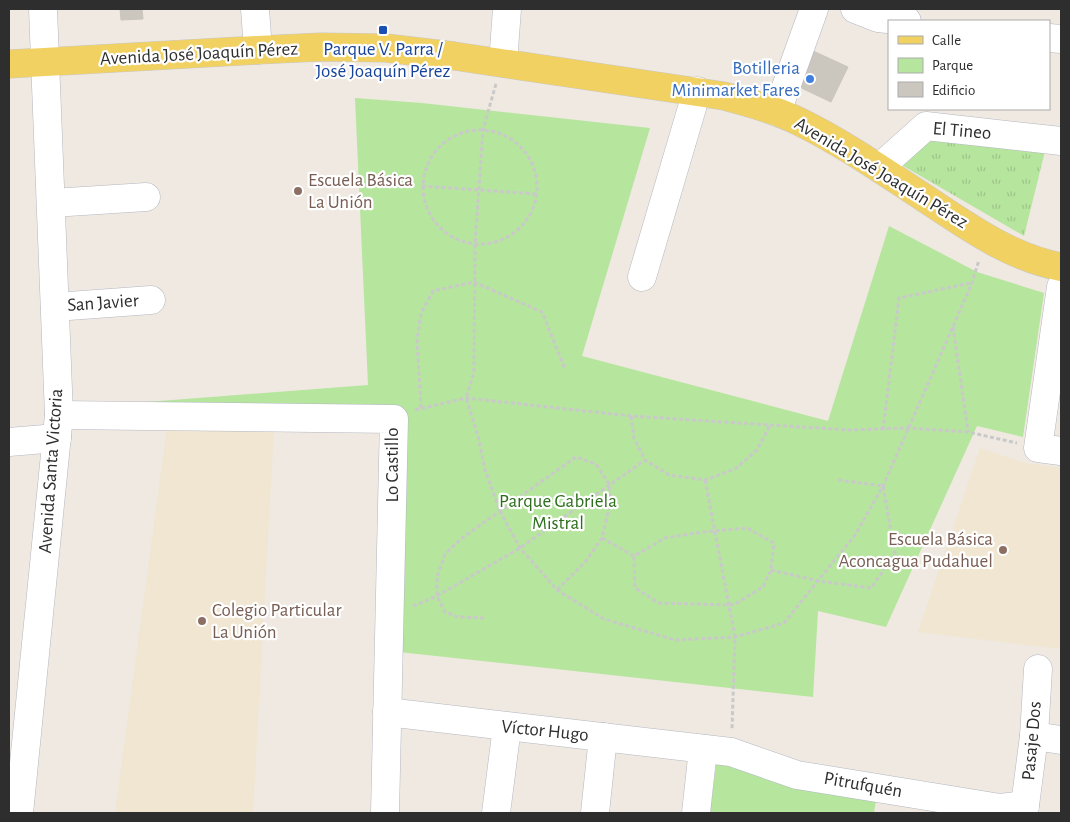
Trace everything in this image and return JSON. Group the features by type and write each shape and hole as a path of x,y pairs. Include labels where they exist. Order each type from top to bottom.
{"main road":[{"name":"Avenida José Joaquín Pérez","path":"9,64 258,50 386,48 503,63 724,96 777,112 819,132 879,168 985,238 1016,253 1061,267"}],"street":[{"name":"Avenida Santa Victoria","path":"19,813 20,694 58,426 52,203 43,9"},
{"path":"255,9 258,50"},
{"path":"503,63 507,9"},
{"path":"777,112 814,9"},
{"path":"855,9 878,18 897,20"},
{"path":"642,277 698,91"},
{"name":"El Tineo","path":"879,168 926,126 1061,142"},
{"path":"52,203 146,197"},
{"path":"1050,449 1061,287"},
{"name":"San Javier","path":"55,307 151,300"},
{"name":"Lo Castillo","path":"9,442 58,426 394,419 385,813"},
{"name":"Pasaje Dos","path":"1025,809 1034,736 1038,669"},
{"name":"Víctor Hugo","path":"387,712 703,749"},
{"path":"496,813 507,727"},
{"path":"1034,736 1061,740"},
{"path":"596,813 603,737"},
{"path":"696,813 703,749"},
{"name":"Pitrufquén","path":"703,749 731,752 797,774 1000,808 1025,809"}],"path":[{"path":"503,63 482,129 475,245 474,372 466,398 478,436 485,470 500,511 520,548 557,590 604,619 675,640 735,637 784,623 855,535 883,486 972,283 985,238"},
{"path":"482,129 498,132 512,139 524,150 532,163 537,178 537,194 532,211 523,225 509,236 493,243 475,245 458,241 443,232 432,219 424,203 422,186 425,168 434,152 447,139 464,131 482,129"},
{"path":"422,186 537,194"},
{"path":"421,408 417,340 421,313 433,291 454,285 474,282 542,312 565,368"},
{"path":"883,430 899,298 972,283"},
{"path":"952,326 968,432"},
{"path":"394,419 421,408 466,398 632,416 849,430 908,428 968,432 1050,449"},
{"path":"632,416 634,438 644,460 669,475 704,480 735,469 757,450 770,425"},
{"path":"484,618 458,617 445,612 437,596 437,577 445,554 462,538 576,457 596,464 609,484 610,504 602,538 586,561 557,590"},
{"path":"389,615 437,596 520,548 644,460"},
{"path":"704,480 735,637 731,752"},
{"path":"838,480 883,486"},
{"path":"771,570 819,581 872,588 896,554 883,486"},
{"path":"747,528 774,543 771,570 763,588 735,604 729,605 659,603 635,588 634,556 665,538 747,528"},
{"path":"602,538 634,556"}],"shaded area":[{"name":"Colegio Particular La Unión","path":"167,427 274,428 253,813 115,813"},
{"name":"Escuela Básica Aconcagua Pudahuel","path":"980,448 1025,463 1061,468 1061,649 918,632"}],"green space":[{"name":"Parque Gabriela Mistral","path":"355,98 422,103 650,128 582,356 828,421 889,226 977,272 1044,293 1023,437 977,426 886,627 818,611 813,697 399,652 403,411 121,404 368,385"},
{"path":"929,128 1047,143 1024,236 893,160"},
{"path":"717,758 798,789 876,800 874,813 710,813"}],"building":[{"path":"120,9 142,9 143,19 121,20"},
{"path":"811,50 848,67 831,102 795,85"}],"place":[{"name":"Parque V. Parra / José Joaquín Pérez","path":"383,30"},
{"name":"Botilleria Minimarket Fares","path":"810,79"},
{"name":"Escuela Básica La Unión","path":"298,191"},
{"name":"Escuela Básica Aconcagua Pudahuel","path":"1003,550"},
{"name":"Colegio Particular La Unión","path":"202,621"}]}
